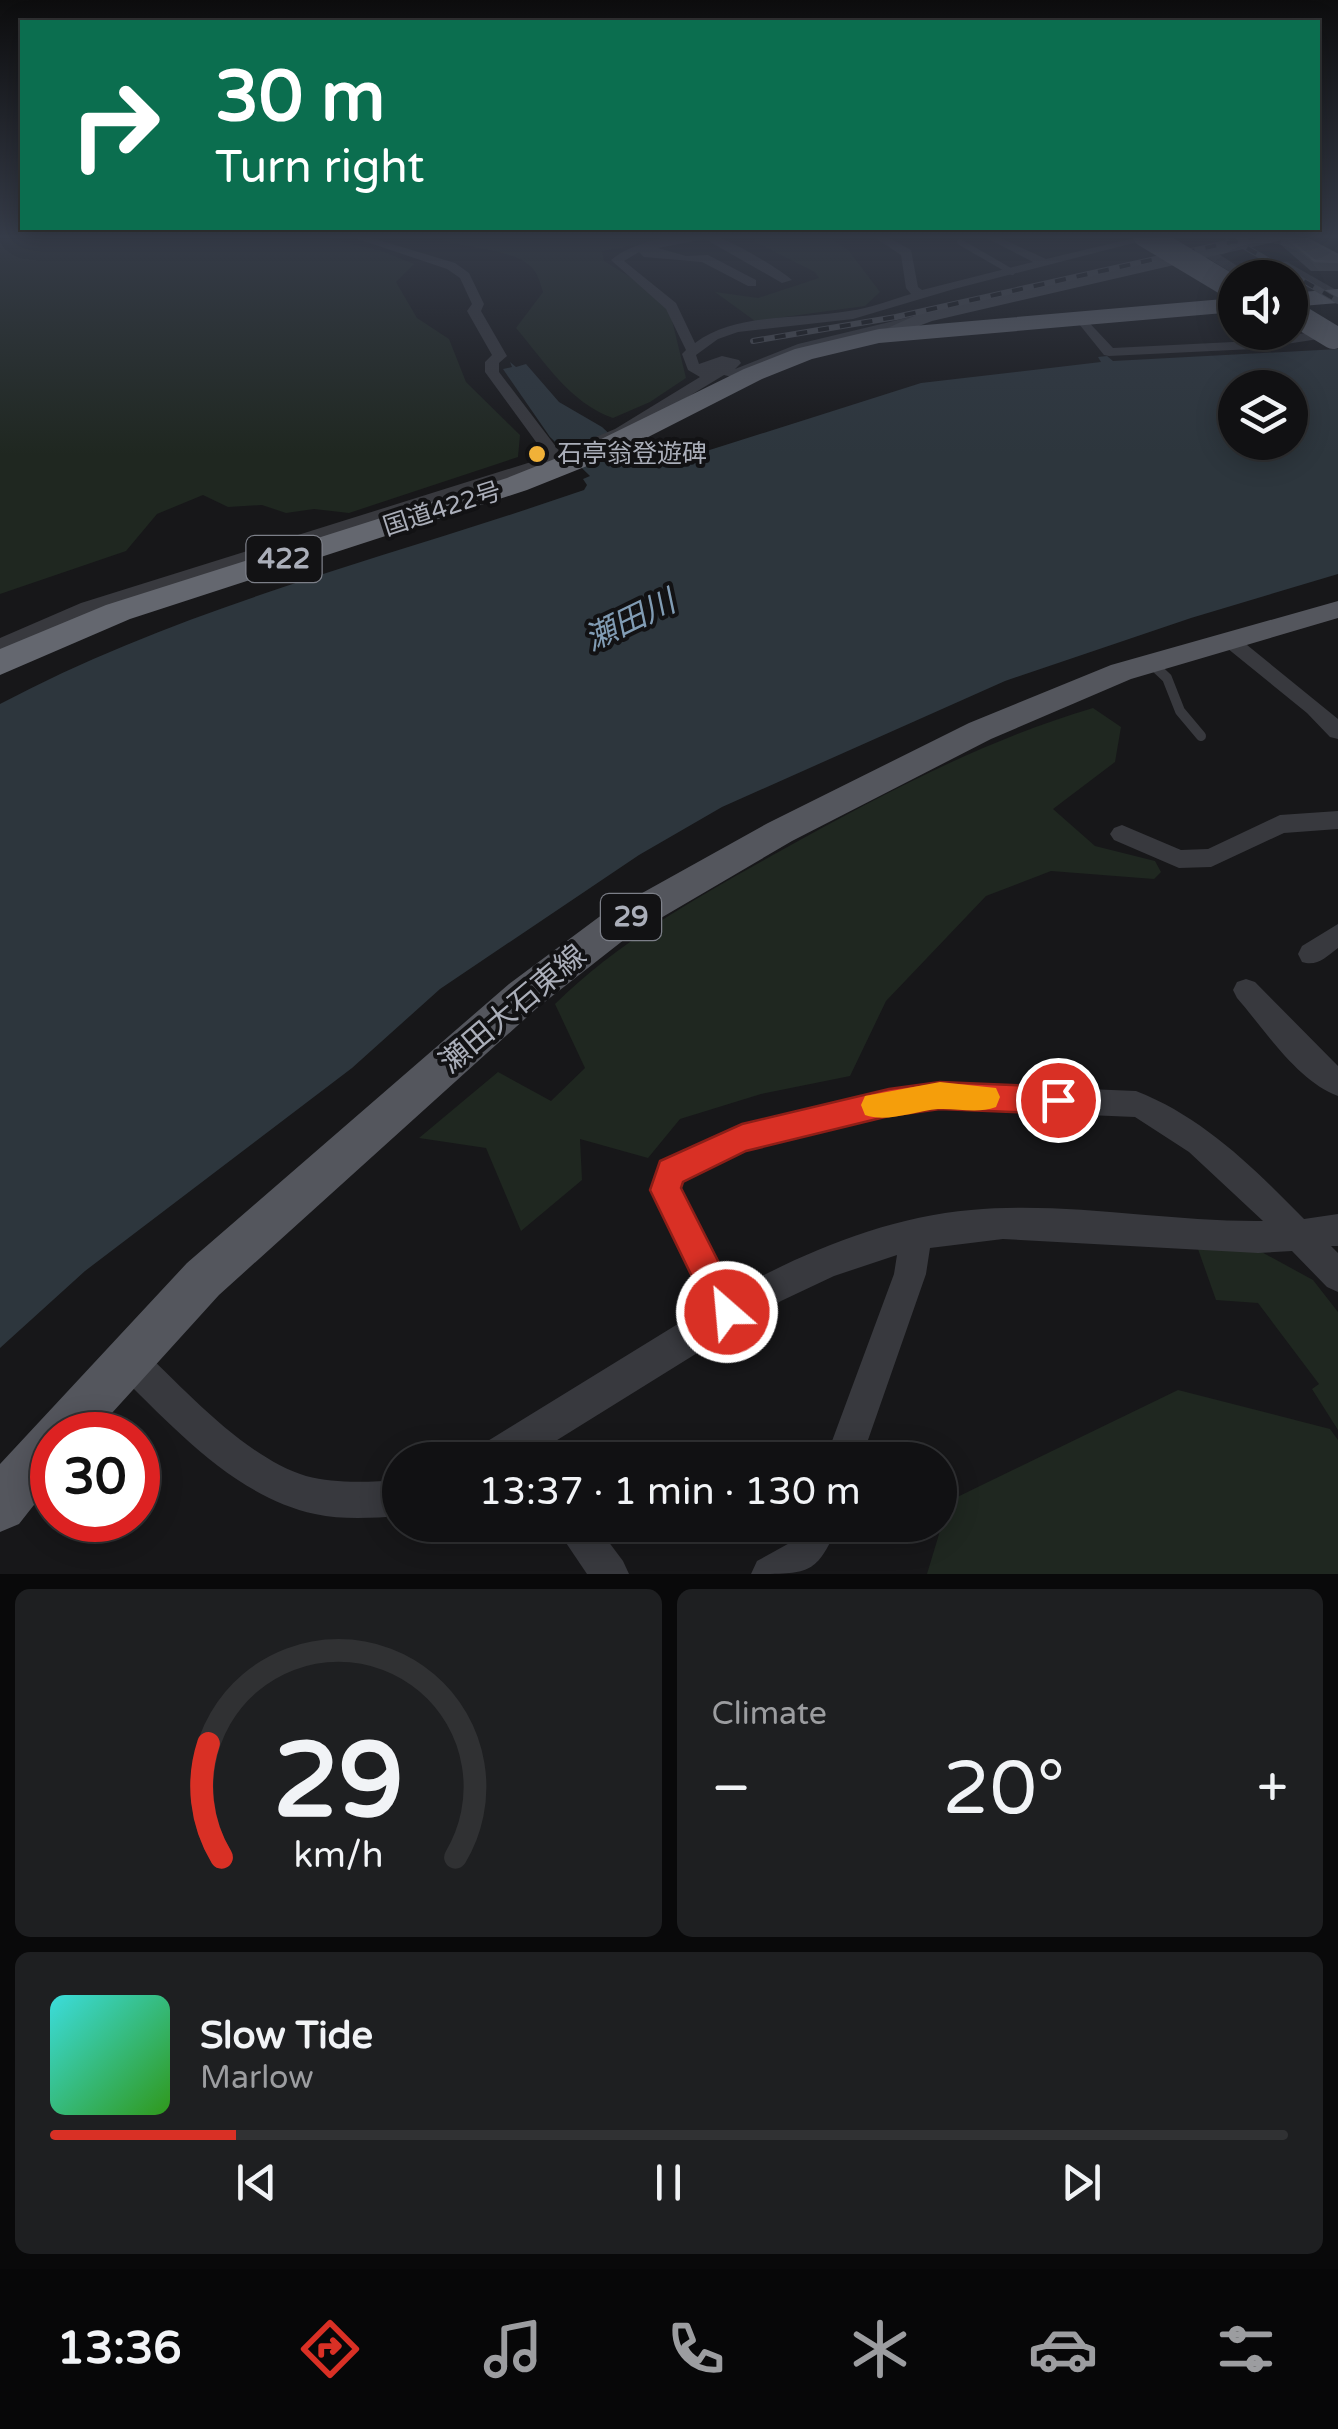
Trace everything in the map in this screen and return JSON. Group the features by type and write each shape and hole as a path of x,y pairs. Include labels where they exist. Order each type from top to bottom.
{"highway":[{"name":"国道422号","path":"0,663 180,584 459,505 620,442 671,416 713,378 879,336 1197,308"},
{"path":"1308,320 1338,334"},
{"path":"1308,340 1338,352"}],"main road":[{"name":"瀬田大石東線","path":"79,1412 204,1278 273,1215 523,996 612,928 780,832 980,731 1150,662 1338,609"},
{"path":"0,1505 30,1469"}],"street":[{"path":"475,308 482,329 500,356 492,362 492,372 564,462 713,378 802,348 969,308"},
{"path":"674,308 683,337 692,348"},
{"path":"713,378 688,360 692,348 736,328 853,316 879,308"},
{"path":"1308,313 1338,334"},
{"path":"879,336 927,318"},
{"path":"1082,319 1109,352 1218,340"},
{"path":"1308,333 1338,334"},
{"path":"0,645 88,607 180,584"},
{"path":"1228,640 1314,708 1338,732"},
{"path":"1122,834 1178,859 1211,858 1280,824 1338,820"},
{"path":"1311,954 1338,934"},
{"path":"1246,990 1308,1057 1338,1083"},
{"path":"727,1312 665,1190 671,1172 742,1138 889,1102 940,1096 1146,1106 1178,1126 1338,1276"},
{"path":"531,1442 727,1312 836,1256 916,1234 956,1226 1006,1224 1258,1237 1338,1230"},
{"path":"849,1442 910,1274 916,1234"},
{"path":"128,1359 217,1439 259,1470 300,1492 342,1499 382,1498"},
{"path":"586,1542 610,1574"},
{"path":"770,1574 809,1554 814,1542"}],"lane":[{"path":"1150,662 1166,678 1180,710 1201,736"}],"shaded area":[{"path":"0,308 411,308 417,318 449,339 466,382 520,435 518,457 349,513 314,509 286,513 262,505 228,507 203,495 157,514 126,551 0,594"},
{"path":"531,308 666,308 686,378 650,402 613,418 571,392 516,328"},
{"path":"738,308 847,308 755,321"},
{"path":"1093,708 1121,727 1115,762 1053,809 1095,846 1155,861 1161,872 1154,879 1051,871 986,896 886,1001 850,1076 761,1094 680,1119 648,1158 580,1139 582,1180 521,1231 486,1148 419,1138 498,1072 551,1101 585,1068 555,1004 663,919 895,789 1012,736"},
{"path":"1198,1249 1258,1250 1313,1280 1338,1312 1338,1430 1312,1389 1319,1384 1258,1303 1216,1300"},
{"path":"1178,1390 1330,1429 1338,1440 1338,1574 927,1574 937,1542 957,1542 957,1497"}],"water":[{"name":"瀬田川","path":"1338,349 1338,574 1191,618 1005,681 722,807 639,855 440,989 352,1068 85,1271 0,1348 0,704 70,669 214,611 584,490 587,485 583,479 590,476 550,437 503,369 512,367 510,362 516,367 526,364 559,402 602,427 632,455 640,453 656,467 921,383 1101,362 1098,357 1107,356 1113,361"}],"railway":[{"path":"753,341 934,308"}],"slow traffic":[{"path":"875,1105 940,1096 985,1097"}],"place":[{"name":"石亭翁登遊碑","path":"537,454"}],"route":[{"path":"727,1312 665,1190 671,1172 742,1138 889,1102 940,1096 1058,1100"}]}
